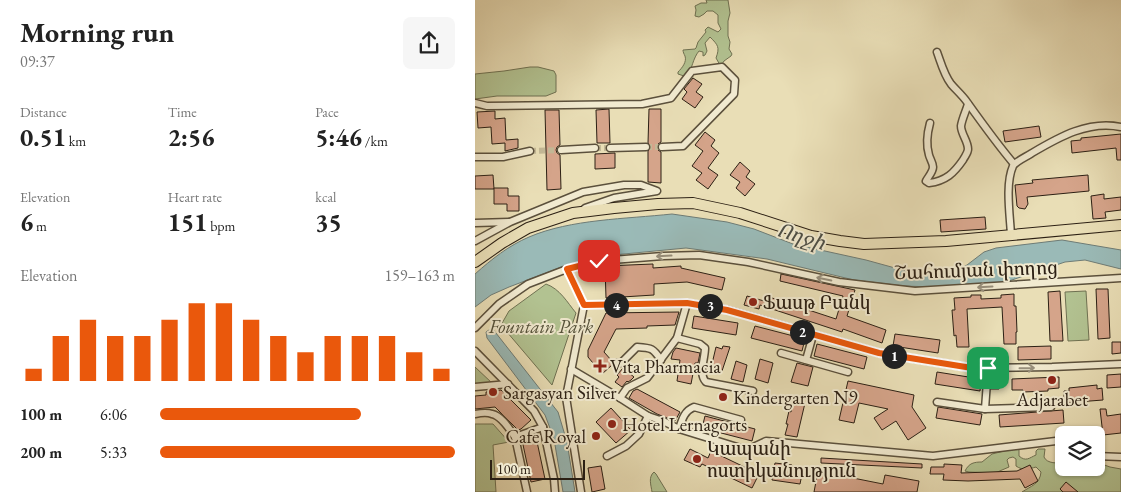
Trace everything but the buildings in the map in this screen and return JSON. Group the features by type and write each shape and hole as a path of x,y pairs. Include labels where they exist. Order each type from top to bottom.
{"highway":[{"path":"475,262 501,242 528,228 573,213 651,205 693,203 740,213 811,236 864,244 946,240 1121,225"}],"street":[{"path":"937,52 948,80 962,95 1014,164"},
{"path":"475,103 487,106 642,104 671,98 692,71 722,67 735,80 734,94 683,146 662,147"},
{"path":"930,124 927,141 928,154 933,167 926,181 929,183 938,182 951,175 968,152 968,146 961,126 968,104"},
{"path":"1011,235 1009,180 1014,164 1058,138 1072,132 1092,126 1110,125 1121,127"},
{"path":"561,150 595,148"},
{"path":"610,148 646,148"},
{"path":"475,158 503,157 530,151"},
{"path":"475,241 510,222 583,192 624,185 641,185 657,191 613,198 573,213"},
{"path":"475,223 510,222"},
{"name":"Շահումյան փողոց","path":"475,328 499,304 528,284 567,269 599,261 663,256 699,255 748,262 839,282 915,292 1121,278"},
{"path":"567,269 584,305 566,397 581,492"},
{"path":"584,305 687,303 727,310 879,353 972,368 1121,364"},
{"path":"620,398 627,388 647,378 677,338 687,303"},
{"path":"806,360 813,335"},
{"path":"677,338 700,344 705,348 703,380 753,391"},
{"path":"616,363 621,363 637,347 655,350 661,360"},
{"path":"475,351 534,410 543,426 555,492"},
{"path":"781,353 848,372"},
{"path":"985,409 988,368"},
{"path":"571,369 648,416 679,429 747,450 766,441 933,456 1055,441"},
{"path":"475,387 508,384"},
{"path":"937,402 985,409 1051,407"},
{"path":"679,429 684,414 688,409 694,407 741,420"},
{"path":"475,414 491,414 496,416 506,425 515,438 527,492"},
{"path":"607,456 626,446 639,434 648,416"},
{"path":"515,438 543,426"},
{"path":"1105,456 1121,457"}],"green space":[{"path":"706,0 728,0 730,13 728,36 730,42 729,49 732,54 720,65 716,58 717,46 710,37 705,43 707,51 705,55 703,56 703,52 699,51 687,77 678,74 685,60 683,50 695,49 708,27 718,32 721,29 718,23 718,15 713,11 707,11 699,17 695,16 695,6 707,3"},
{"path":"530,67 554,71 556,75 556,92 546,96 497,96 475,99 475,74"},
{"name":"Fountain Park","path":"546,284 559,292 576,313 552,385 501,325 509,311"},
{"path":"1086,291 1089,340 1068,341 1065,292"},
{"path":"475,367 492,383 475,384"},
{"path":"475,424 493,424 509,442 493,445 496,492 475,492"},
{"path":"1019,449 1019,456 1026,459 1036,455 1038,449 1045,449 1045,459 1055,463 1055,476 1105,476 1105,465 1121,469 1121,492 1022,492 1037,482 1041,472 1036,467 1019,468 1016,466 1016,459 1013,457 1007,460 1009,467 995,473 965,471 970,465 982,462 992,454"},
{"path":"654,472 667,492 652,492 650,479"}],"water":[{"path":"672,214 727,222 754,229 793,244 906,271 938,276 949,274 967,265 984,252 996,248 1062,240 1121,250 1121,269 1085,260 1065,262 1003,283 933,287 904,286 854,280 767,259 686,248 603,256 559,268 491,295 475,307 475,274 514,244 545,231 581,223"},
{"path":"492,328 558,412 567,442 575,492 563,492 554,439 545,415 487,338 486,332"}],"tunnel":[{"path":"646,147 662,147"},
{"path":"595,148 610,148"},
{"path":"530,151 561,150"}],"place":[{"name":"Ֆասթ Բանկ","path":"753,302"},
{"name":"Vita Pharmacia","path":"600,366"},
{"name":"Adjarabet","path":"1052,380"},
{"name":"Sargasyan Silver","path":"493,392"},
{"name":"Kindergarten N9","path":"723,397"},
{"name":"Hotel Lernagorts","path":"612,424"},
{"name":"Cafe Royal","path":"596,436"},
{"name":"Կապանի ոստիկանություն","path":"697,459"}],"route":[{"path":"599,261 567,269 584,305 687,303 705,305 879,353 972,368 988,368"}],"water label":[{"name":"Ողջի","path":"801,236"}]}
